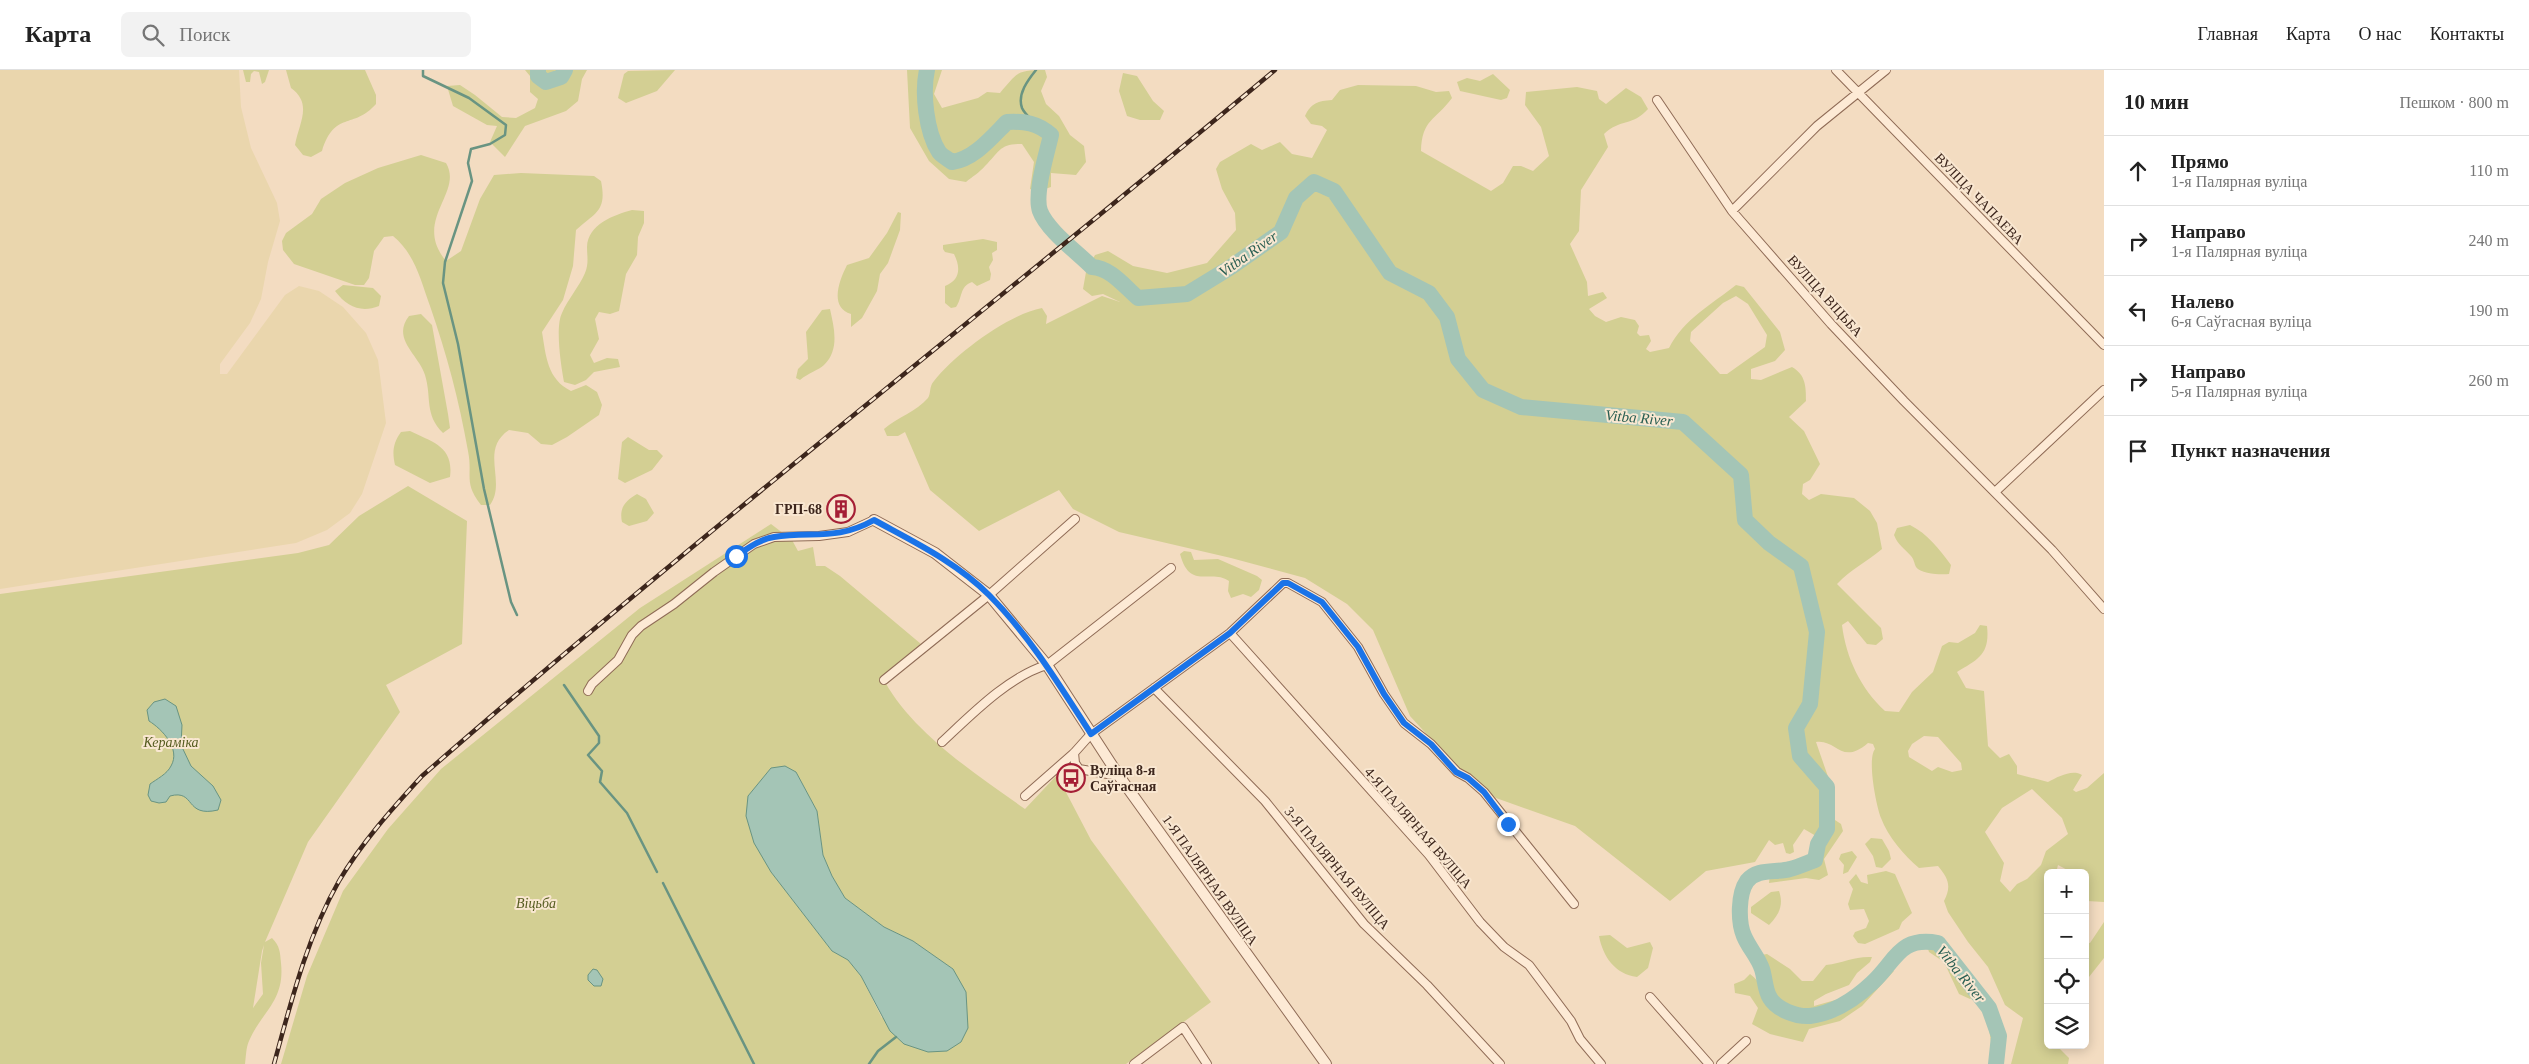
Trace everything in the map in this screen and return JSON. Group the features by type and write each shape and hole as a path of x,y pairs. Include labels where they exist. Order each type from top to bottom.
{"street":[{"name":"ВУЛІЦА ЧАПАЕВА","path":"1836,70 2104,345"},
{"path":"1732,211 1817,126 1886,70"},
{"name":"ВУЛІЦА ВІЦЬБА","path":"1658,100 1732,211 1845,338 1904,401 2052,550 2104,609"},
{"path":"1995,492 2104,390"},
{"path":"884,680 989,595 1075,519"},
{"name":"1-Я ПАЛЯРНАЯ ВУЛІЦА","path":"588,691 592,684 618,660 632,635 640,626 674,604 754,544 774,537 819,536 848,532 874,520 935,553 989,595 1047,665 1119,776 1326,1064"},
{"path":"942,742 977,709 1033,669 1047,665 1171,568"},
{"path":"1025,796 1074,754 1091,734 1230,633 1283,583 1295,586 1322,602 1358,647 1384,694 1404,723 1431,744 1456,772 1468,778 1484,792 1574,904"},
{"name":"4-Я ПАЛЯРНАЯ ВУЛІЦА","path":"1230,633 1429,855 1480,922 1504,947 1529,965 1571,1021 1580,1039 1601,1064"},
{"name":"3-Я ПАЛЯРНАЯ ВУЛІЦА","path":"1154,688 1264,801 1364,924 1427,985 1500,1064"},
{"path":"1074,754 1074,763 1079,769 1119,776"},
{"path":"1650,997 1709,1064"},
{"path":"1134,1064 1183,1027 1207,1064"},
{"path":"1721,1064 1746,1041"}],"shaded area":[{"path":"0,70 239,70 241,107 251,148 277,203 280,221 268,262 261,299 250,323 220,364 220,374 227,374 285,295 299,286 319,291 343,307 366,333 378,360 386,423 362,494 350,513 327,530 296,543 0,589"},
{"path":"165,699 176,706 182,725 181,745 191,766 213,786 221,800 218,810 200,810 184,796 170,796 166,802 159,803 151,801 148,795 150,784 167,771 173,760 174,753 169,740 149,721 147,710 154,702"},
{"path":"785,766 796,772 817,811 823,855 832,876 845,898 884,927 913,941 953,969 966,992 968,1028 961,1042 947,1051 928,1052 904,1044 890,1031 861,976 848,960 832,951 771,872 754,843 746,816 748,796 771,768"},
{"path":"593,969 597,970 603,979 601,986 594,986 588,980 588,975"}],"green space":[{"path":"243,70 269,70 265,82 262,84 259,72 254,71 251,74 250,82 246,82"},
{"path":"286,70 365,70 376,95 376,104 360,117 345,122 333,130 327,138 322,151 311,157 303,155 295,145 303,107 298,94 291,88"},
{"path":"525,70 587,70 582,79 578,101 566,111 525,126 505,157 490,142 497,126 487,125 453,106 447,86 460,85 502,117 516,118 535,108 538,99 530,92 530,76"},
{"path":"675,70 657,91 626,103 618,98 624,74 628,71"},
{"path":"907,70 942,70 934,94 942,108 978,98 987,92 1000,93 1015,76 1023,72 1045,70 1047,77 1041,91 1046,104 1059,116 1070,135 1084,146 1086,162 1076,175 1051,173 1051,187 1036,192 1030,189 1034,162 1022,144 1015,144 1001,149 981,170 966,182 949,179 929,161 910,128"},
{"path":"1123,73 1137,76 1153,101 1164,111 1160,120 1140,120 1127,116 1119,91"},
{"path":"1493,74 1510,90 1507,98 1501,100 1460,91 1457,82 1467,78 1480,81"},
{"path":"1358,85 1416,86 1436,92 1449,91 1452,98 1427,126 1422,140 1421,151 1491,191 1503,183 1513,166 1521,166 1533,171 1549,156 1541,127 1525,105 1526,92 1577,87 1597,91 1599,99 1606,104 1626,88 1641,97 1648,109 1632,121 1616,126 1604,134 1608,147 1581,190 1579,231 1570,244 1587,282 1588,296 1603,292 1607,298 1589,309 1595,316 1606,322 1621,317 1635,320 1639,326 1637,333 1640,336 1649,335 1651,341 1646,349 1650,352 1669,348 1690,320 1736,285 1744,287 1780,332 1785,350 1775,361 1751,369 1751,379 1761,380 1792,367 1803,378 1806,401 1789,417 1804,431 1820,464 1810,480 1803,484 1802,494 1809,500 1821,494 1854,498 1870,511 1877,523 1882,549 1837,584 1881,628 1883,639 1876,645 1867,644 1848,621 1842,625 1851,661 1869,693 1885,711 1899,712 1912,692 1933,672 1942,646 1949,642 1958,643 1975,633 1980,625 1987,626 1985,649 1977,659 1957,672 1966,688 1984,691 1988,746 2000,758 2009,754 2017,766 2017,774 2048,782 2069,773 2082,775 2073,790 2076,792 2087,788 2104,773 2104,902 2089,901 2089,869 2066,869 2058,865 2057,869 2044,869 2044,1049 2060,1049 2069,1058 2068,1064 2011,1064 2023,1018 2005,1005 1988,967 1948,912 1944,901 1948,891 1948,882 1941,870 1938,866 1919,868 1902,851 1888,832 1881,818 1875,793 1872,772 1875,749 1873,744 1868,743 1859,749 1845,752 1829,744 1816,742 1834,794 1835,820 1841,824 1843,831 1824,859 1828,875 1819,880 1806,878 1769,883 1770,874 1811,856 1816,836 1804,829 1793,845 1794,852 1786,853 1783,843 1775,845 1769,840 1755,862 1706,871 1670,901 1575,826 1496,798 1454,764 1410,716 1373,630 1347,604 1305,578 1231,558 1119,532 1073,509 1059,490 979,531 930,490 905,432 898,436 887,436 884,429 928,398 932,383 943,370 984,337 1014,318 1042,308 1047,316 1046,324 1102,296 1120,302 1103,294 1092,296 1083,289 1086,272 1095,255 1108,251 1133,266 1167,273 1207,263 1236,230 1235,213 1222,189 1216,169 1220,162 1251,144 1262,150 1280,142 1292,154 1312,158 1327,130 1322,126 1311,124 1305,116 1312,105 1332,100 1340,90","holes":["1736,296 1748,304 1767,335 1765,347 1727,374 1720,374 1690,341 1691,332 1723,303","1924,736 1938,737 1961,763 1962,770 1952,772 1938,767 1932,771 1909,757 1908,751 1912,744","2032,789 2062,818 2068,834 2046,851 2041,865 2010,892 2000,881 2004,863 1985,832 2002,808"]},
{"path":"421,155 446,163 450,174 449,185 436,220 434,233 437,246 446,261 461,251 480,199 494,175 521,173 594,176 601,181 601,205 576,230 573,266 563,300 542,332 552,373 563,386 571,391 586,385 597,392 602,405 599,415 552,445 541,444 528,433 509,430 500,438 496,447 494,456 496,486 490,505 481,505 472,490 464,432 447,360 420,278 412,259 401,243 393,236 384,237 374,251 369,278 364,285 355,285 294,264 283,250 282,241 286,233 312,214 321,199 345,183 378,168"},
{"path":"632,210 644,211 644,223 638,237 637,255 626,274 619,311 610,314 599,312 595,319 599,339 590,355 594,363 607,358 618,359 620,367 594,372 586,380 575,385 564,382 559,347 560,319 564,308 585,273 588,239 592,232 603,222"},
{"path":"898,212 901,213 900,230 888,263 880,274 877,291 862,318 851,327 851,314 844,311 838,300 839,286 844,271 847,265 869,258 887,233"},
{"path":"983,239 997,242 997,250 992,253 993,260 989,267 990,280 977,286 972,282 968,284 963,289 956,307 951,308 945,303 945,286 956,277 958,264 954,254 945,252 943,245"},
{"path":"343,285 373,288 381,296 379,306 360,309 349,305 335,291"},
{"path":"830,309 834,338 832,352 824,365 800,380 796,378 798,369 808,359 806,332 822,310"},
{"path":"421,314 432,325 450,428 443,433 433,419 425,375 408,347 403,332 404,324 409,316"},
{"path":"410,431 440,446 449,458 450,477 430,483 395,465 393,452 396,440 401,432"},
{"path":"628,437 649,450 657,450 663,456 652,470 625,483 618,479 622,442"},
{"name":"Кераміка","path":"408,486 467,521 462,644 386,685 400,712 308,842 265,942 272,938 279,949 281,963 280,987 249,1041 245,1064 0,1064 0,594 298,553 329,545 359,516","holes":["264,945 261,963 263,994 253,1008"]},
{"path":"637,494 646,499 654,513 647,521 629,526 622,522 622,509 629,499"},
{"name":"Віцьба","path":"771,524 792,540 798,551 813,547 816,566 825,566 840,576 921,644 882,676 894,696 909,715 945,750 1025,809 1057,775 1091,840 1211,1002 1126,1064 281,1064 307,976 343,891 388,829 441,769 640,608","holes":["771,768 796,772 817,811 823,855 832,876 845,898 884,927 913,941 953,969 882,1018 861,976 848,960 832,951 771,872 761,782"]},
{"path":"1910,525 1928,537 1942,553 1951,565 1949,574 1927,573 1916,567 1912,557 1899,544 1894,535 1897,528"},
{"path":"1184,551 1191,552 1194,560 1218,559 1257,576 1262,580 1259,590 1251,597 1243,594 1231,598 1228,591 1229,581 1222,578 1195,575 1189,572 1180,554"},
{"path":"1871,838 1882,839 1889,851 1891,859 1882,868 1876,867 1873,856 1865,844"},
{"path":"1852,851 1857,857 1848,872 1843,874 1844,865 1839,859 1841,854"},
{"path":"1886,871 1895,874 1912,913 1902,922 1899,929 1865,944 1858,943 1853,936 1855,932 1866,928 1869,921 1864,909 1850,910 1848,904 1853,889 1849,882 1856,874 1861,882 1868,884 1867,875"},
{"path":"1779,891 1780,910 1769,925 1751,913 1751,907 1771,892"},
{"path":"2104,922 2104,958 2089,977 2089,943"},
{"path":"1610,935 1627,948 1650,942 1653,948 1648,968 1637,977 1616,968 1607,957 1599,936"},
{"path":"1938,941 1956,958 1970,979 1976,994 1970,999 1959,994 1944,962 1929,952 1926,943"},
{"path":"1767,954 1790,969 1802,981 1813,981 1826,965 1872,957 1870,962 1857,973 1849,985 1814,1001 1814,1006 1846,997 1850,998 1831,1007 1813,1011 1795,1008 1776,1000 1762,961 1761,955"},
{"path":"1894,971 1862,1006 1840,1021 1809,1029 1803,1042 1770,1034 1752,1024 1758,1008 1750,996 1735,993 1734,984 1744,980 1750,974 1759,983 1777,1011 1804,1019 1825,1016 1845,1009 1862,997 1880,978"},
{"path":"1988,1001 1995,1012 1999,1027 2001,1043 1999,1056 1993,1054 1988,1023 1979,1006 1982,1002"}],"waterway":[{"path":"423,70 423,76 469,98 506,125 505,135 490,144 471,149 468,163 472,181 445,262 443,283 458,344 484,489 511,602 517,615"},
{"name":"Vitba River","path":"538,70 538,76 546,82 561,77 565,70"},
{"name":"Vitba River","path":"927,70 925,100 928,123 940,153 952,162 968,157 982,147 1007,122 1030,124 1041,128 1051,135 1042,173 1039,194 1040,211 1049,226 1092,267 1111,274 1138,298 1187,294 1231,267 1281,232 1296,198 1314,182 1334,191 1390,273 1429,293 1447,317 1458,359 1483,390 1521,407 1683,422 1741,475 1745,520 1769,543 1801,566 1817,632 1810,704 1796,728 1800,756 1827,787 1827,829 1818,844 1815,860 1790,869 1756,874 1747,881 1742,893 1740,908 1742,930 1760,965 1768,995 1777,1006 1793,1014 1810,1016 1827,1012 1851,1000 1865,989 1880,975 1899,952 1906,947 1915,943 1938,943 1989,1008 1999,1036 1996,1064"},
{"path":"1035,124 1023,110 1021,98 1024,88 1036,70"},
{"path":"564,685 599,736 599,743 588,755 602,771 600,782 627,813 657,872"},
{"path":"663,883 754,1064"},
{"path":"869,1064 878,1051 896,1037"}],"railway":[{"path":"274,1064 301,970 328,902 339,881 367,839 422,776 739,508 1275,70"}],"place":[{"name":"ГРП-68","path":"841,509"},
{"name":"Вуліца 8-я Саўгасная","path":"1071,778"}],"route":[{"path":"736,556 754,544 774,537 819,536 848,532 874,520 935,553 989,595 1047,665 1091,734 1230,633 1283,583 1288,583 1322,602 1358,647 1384,694 1404,723 1431,744 1456,772 1468,778 1484,792 1508,824"}]}
